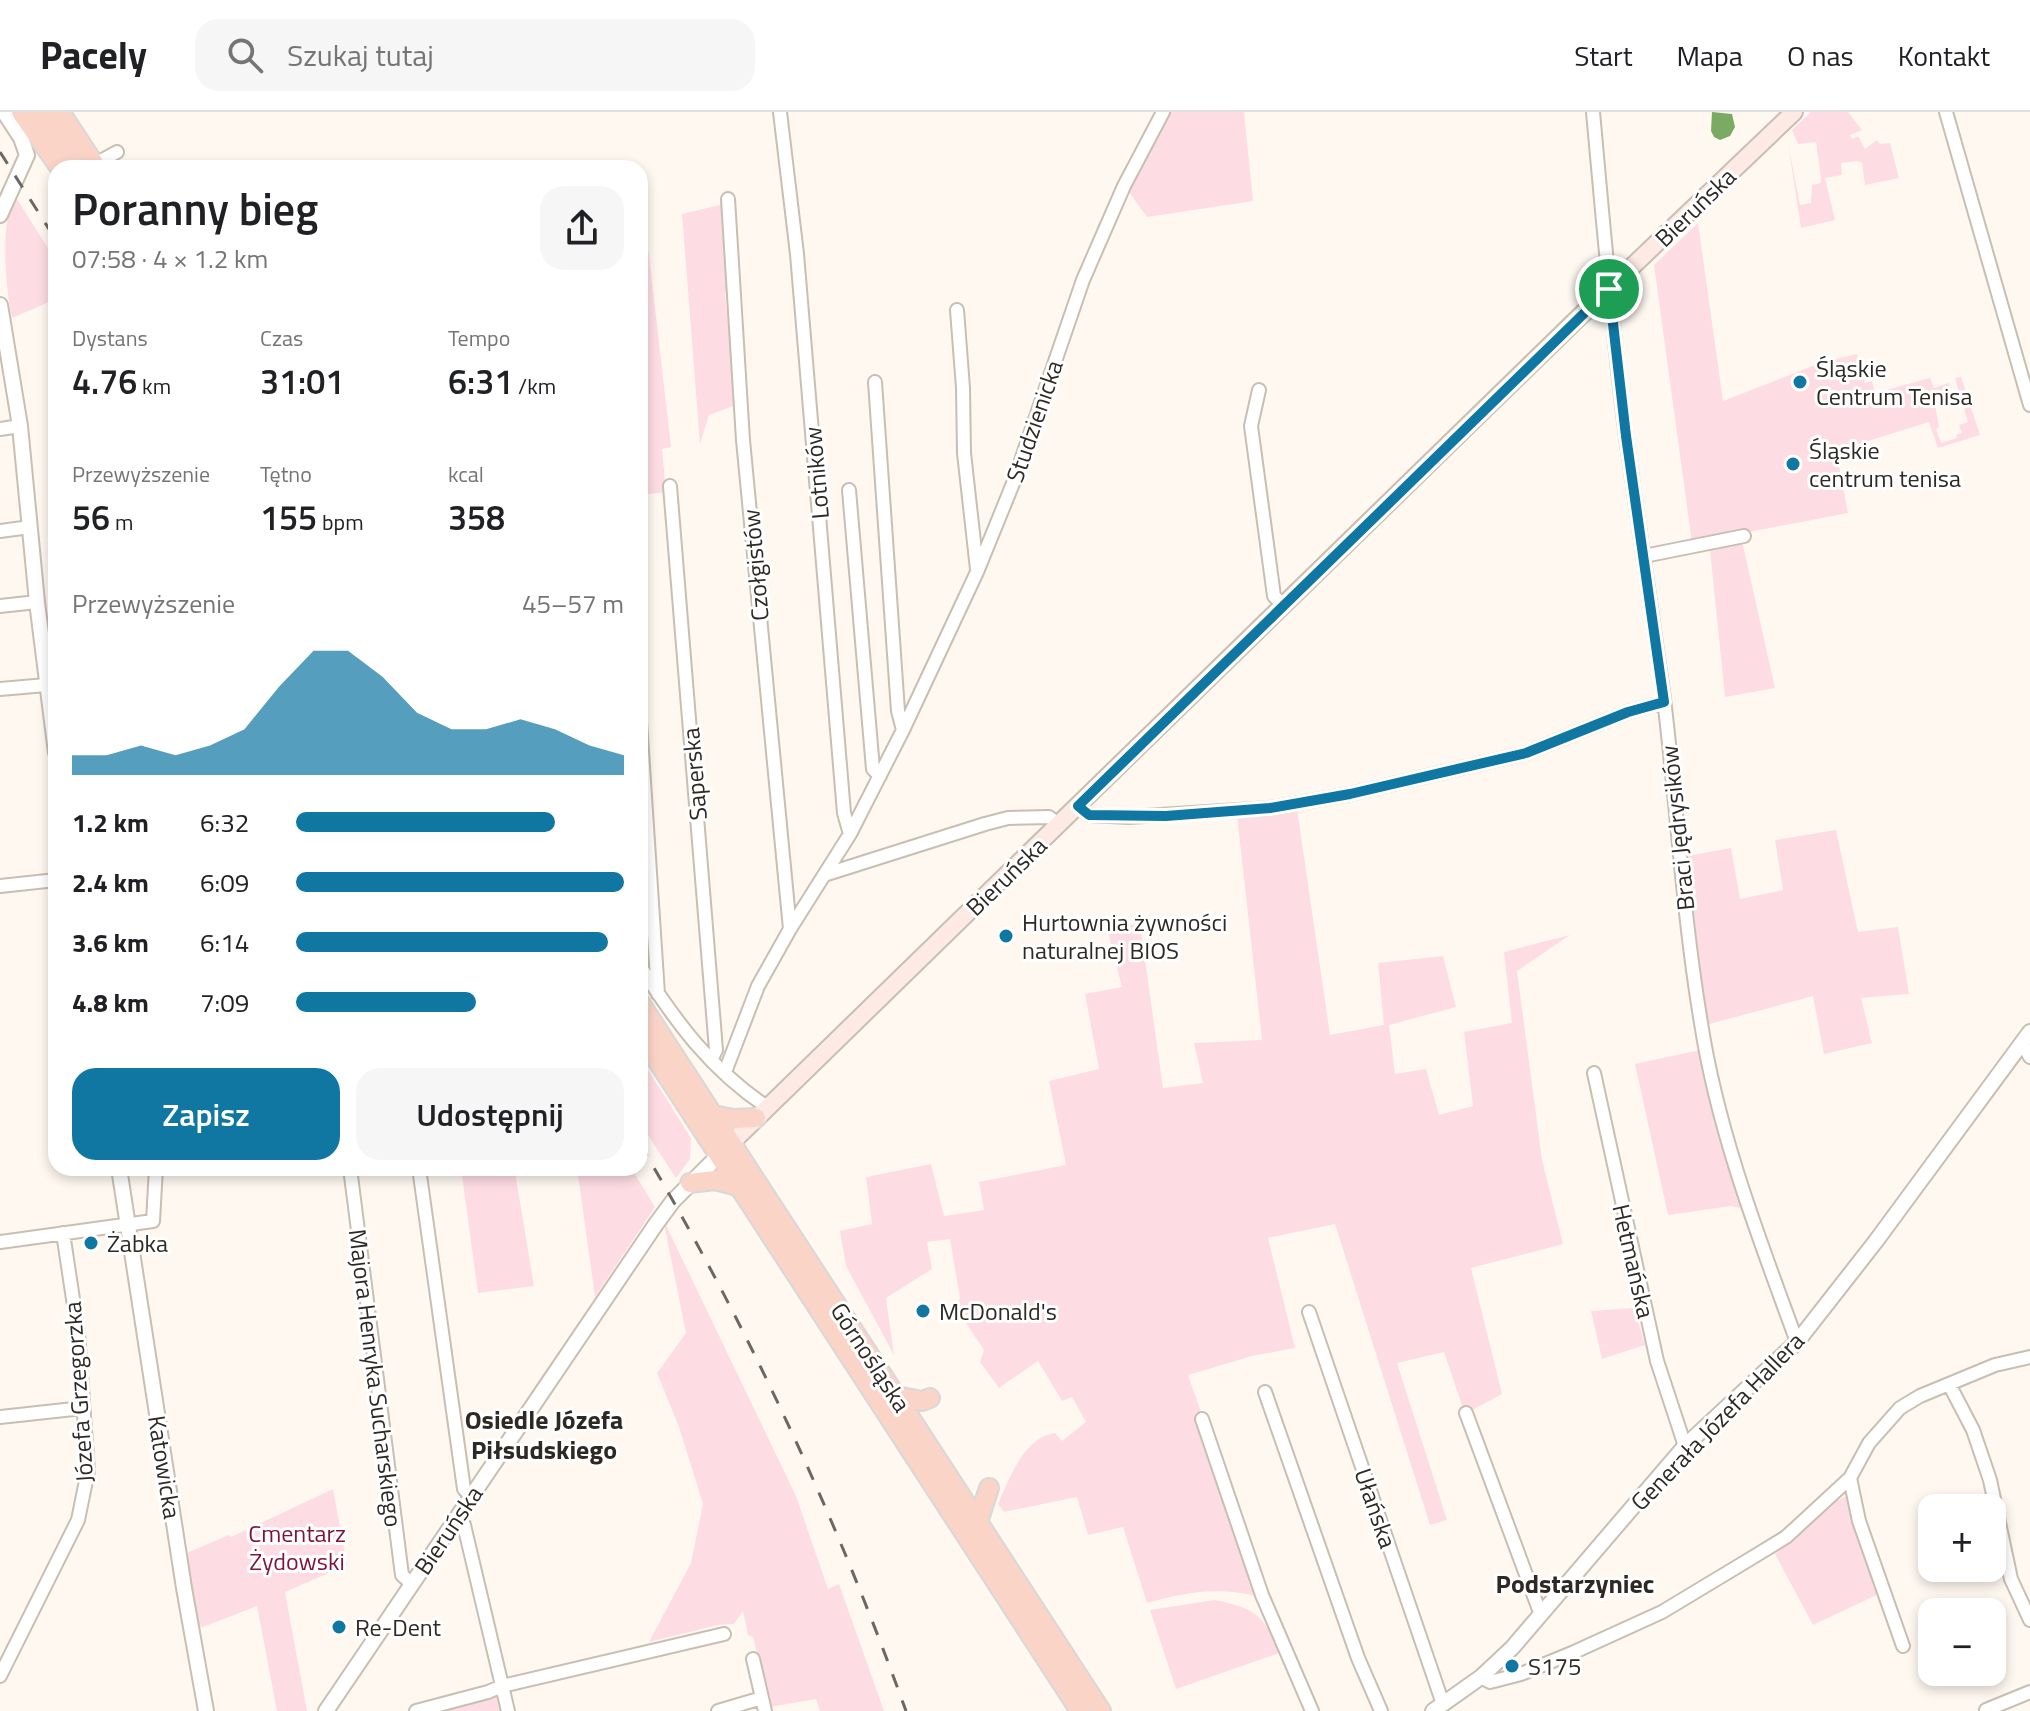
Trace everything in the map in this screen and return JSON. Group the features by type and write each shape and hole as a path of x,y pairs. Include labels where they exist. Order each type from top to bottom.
{"main road":[{"path":"60,112 86,160"},
{"path":"28,113 82,160"},
{"path":"28,113 55,160"},
{"name":"Bieruńska","path":"725,1149 1786,115"},
{"name":"Górnośląska","path":"648,1015 713,1115 738,1186 1080,1711"},
{"name":"Górnośląska","path":"648,1045 725,1149 896,1396 1101,1711"},
{"path":"713,1115 734,1119 761,1112"},
{"path":"690,1183 715,1180 738,1186"},
{"path":"896,1396 922,1401 930,1398"},
{"path":"978,1522 989,1488"}],"street":[{"path":"0,215 27,155 24,144 4,112"},
{"name":"Lotników","path":"780,112 797,254 844,813 850,834"},
{"name":"Studzienicka","path":"725,1072 758,986 850,834 977,572 1014,481 1083,280 1124,186 1163,112"},
{"name":"Braci Jędrysików","path":"1593,112 1626,436 1664,702 1679,852 1703,1036 1746,1203 1797,1342"},
{"path":"1946,112 2030,405"},
{"path":"103,160 117,152"},
{"name":"Czołgistów","path":"728,199 743,440 790,929"},
{"path":"0,305 20,426 48,699"},
{"path":"957,310 964,453 977,572"},
{"path":"875,382 898,711 903,730"},
{"path":"1259,390 1251,426 1274,596 1283,605"},
{"path":"0,429 20,426"},
{"name":"Saperska","path":"670,486 716,1050 711,1060"},
{"name":"Lotników","path":"849,490 873,769 880,776"},
{"path":"0,531 30,527"},
{"path":"1644,556 1744,536"},
{"path":"0,606 37,602"},
{"path":"0,689 46,685"},
{"path":"1078,806 1089,815 1166,816 1270,808 1350,794 1526,753 1628,712 1664,702"},
{"path":"827,874 1008,818 1049,817 1059,825"},
{"path":"648,842 658,994"},
{"path":"0,886 48,881"},
{"path":"648,978 696,1047 725,1072 761,1112"},
{"path":"2026,1037 2030,1057"},
{"name":"Generała Józefa Hallera","path":"1438,1708 1481,1677 1512,1648 1685,1446 1797,1342 2026,1037"},
{"name":"Hetmańska","path":"1594,1073 1657,1361 1685,1446"},
{"name":"Bieruńska","path":"326,1711 656,1224 690,1183 725,1149"},
{"name":"Katowicka","path":"120,1176 206,1711"},
{"path":"0,1242 128,1222 153,1221 156,1176"},
{"name":"Majora Henryka Sucharskiego","path":"351,1176 402,1575 412,1584"},
{"path":"420,1176 464,1489 471,1496"},
{"name":"Józefa Grzegorzka","path":"0,1676 78,1520 88,1471 78,1332 63,1233"},
{"name":"Ułańska","path":"1309,1312 1438,1708"},
{"path":"1481,1677 1490,1682 1521,1674 1662,1612 1786,1537 1850,1478 1869,1443 1900,1408 1995,1365 2030,1357"},
{"path":"1949,1384 1973,1430 1990,1480 2011,1579 2030,1620"},
{"path":"1265,1392 1332,1588 1381,1711"},
{"path":"0,1417 83,1408"},
{"path":"1466,1413 1541,1615"},
{"path":"1202,1419 1262,1595 1312,1711"},
{"path":"1850,1478 1859,1521 1903,1646"},
{"path":"456,1519 464,1525 508,1711"},
{"path":"416,1711 502,1686 724,1634"},
{"path":"718,1711 763,1704 753,1659"},
{"path":"1986,1710 2030,1692"}],"green space":[{"path":"1167,112 1244,112 1253,201 1147,217 1126,188"},
{"path":"1811,112 1848,112 1862,130 1850,135 1852,139 1858,136 1865,149 1877,140 1880,144 1890,143 1899,178 1865,185 1862,163 1841,163 1842,175 1825,178 1835,220 1801,228 1788,143 1800,205 1811,203 1812,185 1821,183 1816,142 1798,144 1792,130"},
{"path":"726,188 735,290 725,293 736,405 709,415 700,444 682,214 724,204"},
{"path":"15,196 48,248 48,302 12,318 6,271 10,207"},
{"name":"Śląskie Centrum Tenisa","path":"1698,223 1723,401 1823,362 1857,354 1865,383 1872,381 1875,393 1930,378 1934,388 1949,383 1952,399 1935,405 1939,427 1936,429 1941,443 1957,438 1956,435 1962,433 1959,425 1968,422 1964,410 1967,403 1960,396 1955,378 1961,377 1980,435 1938,448 1929,422 1836,451 1848,513 1692,543 1654,265"},
{"path":"648,247 671,447 662,449 666,492 648,494"},
{"path":"1742,541 1775,688 1725,697 1710,550"},
{"path":"1297,809 1330,1035 1384,1025 1378,963 1443,956 1456,1007 1389,1025 1395,1074 1426,1069 1439,1115 1473,1106 1464,1032 1512,1023 1504,952 1570,935 1517,971 1542,1160 1563,1244 1471,1268 1502,1394 1465,1414 1444,1352 1397,1363 1447,1520 1430,1525 1335,1224 1268,1238 1295,1348 1252,1356 1188,1375 1201,1412 1195,1414 1257,1596 1201,1592 1147,1603 1123,1527 1088,1535 1077,1497 1004,1512 998,1504 1013,1471 1034,1443 1055,1433 1062,1441 1086,1422 1072,1397 1062,1401 1038,1361 999,1388 980,1362 984,1350 956,1308 960,1298 950,1239 927,1242 932,1269 886,1298 894,1355 846,1266 840,1231 872,1224 866,1177 931,1164 944,1216 984,1210 979,1182 1066,1165 1049,1081 1099,1069 1085,994 1122,987 1107,928 1140,924 1163,1088 1203,1083 1194,1043 1262,1040 1237,816"},
{"path":"1836,830 1858,932 1898,927 1909,994 1861,998 1872,1043 1824,1054 1813,996 1706,1025 1688,856 1731,848 1740,899 1783,890 1775,840"},
{"path":"1700,1050 1744,1209 1731,1206 1668,1215 1635,1064"},
{"path":"648,1070 691,1138 690,1159 676,1178 648,1135"},
{"path":"462,1176 516,1176 534,1286 478,1293"},
{"path":"578,1176 636,1176 655,1207 595,1297"},
{"path":"663,1219 796,1496 828,1589 839,1584 884,1711 820,1711 816,1699 770,1707 753,1637 748,1635 743,1611 734,1624 649,1642 691,1563 703,1504 679,1427 657,1373 686,1333"},
{"path":"1634,1308 1645,1345 1602,1359 1591,1311"},
{"name":"Cmentarz Żydowski","path":"333,1489 347,1565 285,1592 307,1711 277,1711 257,1606 195,1630 182,1555 229,1535 231,1537"},
{"path":"1848,1495 1881,1593 1813,1625 1775,1554 1831,1504"},
{"path":"1215,1600 1241,1607 1257,1616 1282,1652 1176,1689 1150,1610"},
{"path":"499,1694 500,1711 429,1711"}],"shaded area":[{"path":"1712,112 1732,114 1735,127 1730,136 1720,140 1714,137 1711,131"}],"railway":[{"path":"0,152 48,227"},
{"path":"648,1158 717,1281 786,1421 850,1565 906,1711"}],"place":[{"name":"Śląskie Centrum Tenisa","path":"1800,382"},
{"name":"Śląskie centrum tenisa","path":"1793,464"},
{"name":"Hurtownia żywności naturalnej BIOS","path":"1006,936"},
{"name":"Żabka","path":"91,1243"},
{"name":"McDonald's","path":"923,1311"},
{"name":"Re-Dent","path":"339,1627"},
{"name":"S175","path":"1512,1666"}],"district":[{"name":"Osiedle Józefa Piłsudskiego","path":"544,1434"},
{"name":"Podstarzyniec","path":"1575,1583"}],"route":[{"path":"1609,289 1626,436 1664,702 1628,712 1526,753 1350,794 1270,808 1166,816 1089,815 1078,806 1283,605 1609,289"}]}
